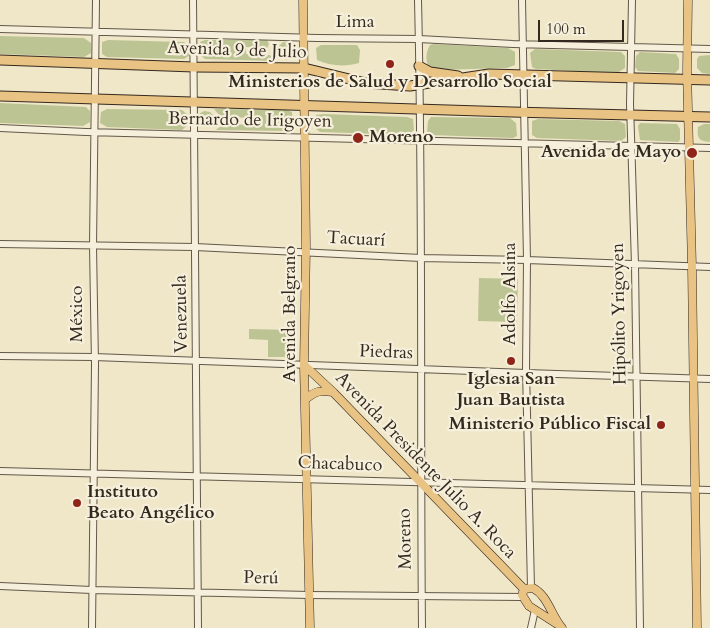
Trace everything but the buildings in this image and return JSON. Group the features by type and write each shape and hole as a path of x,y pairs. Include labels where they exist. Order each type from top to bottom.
{"highway":[{"name":"Avenida 9 de Julio","path":"0,60 194,67 304,68 366,83 420,86 468,76 489,74 710,80"},
{"path":"419,66 430,72 468,76"},
{"path":"0,96 710,117"}],"main road":[{"name":"Avenida Belgrano","path":"303,0 306,252 304,365 310,628"},
{"path":"688,0 688,116 697,628"},
{"name":"Avenida Presidente Julio A. Roca","path":"304,365 333,392 526,591 525,602 561,627"},
{"path":"306,399 316,391 325,390 333,392"},
{"name":"Avenida Presidente Julio A. Roca","path":"526,591 536,590 545,600 561,627"},
{"path":"535,610 544,607 545,600"}],"street":[{"name":"México","path":"92,628 96,0"},
{"name":"Venezuela","path":"193,0 198,628"},
{"name":"Moreno","path":"418,0 421,140 420,482 422,628"},
{"name":"Adolfo Alsina","path":"522,0 527,260 526,374 528,486 526,591"},
{"name":"Hipólito Yrigoyen","path":"632,0 630,115 635,264 640,628"},
{"name":"Lima","path":"0,29 419,39 710,49"},
{"name":"Bernardo de Irigoyen","path":"0,128 195,135 710,148"},
{"name":"Tacuarí","path":"0,244 196,247 420,258 710,267"},
{"name":"Piedras","path":"0,356 94,357 526,374 710,379"},
{"name":"Chacabuco","path":"0,471 710,490"},
{"name":"Perú","path":"0,586 310,595 422,596 526,591"},
{"path":"531,628 535,610"}],"green space":[{"path":"0,36 84,38 91,43 91,53 84,57 0,54"},
{"path":"108,40 184,42 189,46 190,55 184,59 107,57 102,54 102,42"},
{"path":"205,40 267,40 269,44 267,48 246,47 246,54 270,55 275,61 205,59 200,55 200,42"},
{"path":"283,42 290,43 293,46 293,57 285,59 275,53 275,50"},
{"path":"434,44 508,48 515,52 515,65 507,68 439,70 429,67 427,62 429,47"},
{"path":"321,45 357,45 360,50 359,63 338,65 327,64 317,60 316,48"},
{"path":"535,49 621,52 625,56 625,68 619,72 612,73 536,69 532,67 530,53"},
{"path":"640,52 676,54 679,59 679,69 675,73 638,71 635,67 636,56"},
{"path":"710,55 710,74 702,73 697,68 697,59 699,56"},
{"path":"0,103 86,107 90,111 90,122 83,126 0,123"},
{"path":"107,109 182,110 189,116 189,124 182,130 107,127 100,123 101,112"},
{"path":"214,109 287,110 292,112 293,127 288,131 216,130 227,124 247,125 247,118 220,116"},
{"path":"204,111 210,112 217,119 209,127 199,125 199,114"},
{"path":"316,115 407,117 413,119 414,130 408,135 320,132 316,129"},
{"path":"431,117 510,118 516,123 517,136 513,138 431,135 427,132 428,121"},
{"path":"538,119 619,121 625,124 626,137 621,141 537,138 532,135 532,121"},
{"path":"640,123 677,124 680,129 680,140 678,142 640,140 638,126"},
{"path":"710,124 710,142 701,140 698,136 698,127"},
{"path":"479,278 518,279 517,322 478,321"},
{"path":"249,329 291,330 291,357 268,357 268,340 249,339"}],"place":[{"name":"Ministerios de Salud y Desarrollo Social","path":"390,64"},
{"name":"Moreno","path":"358,138"},
{"name":"Avenida de Mayo","path":"692,153"},
{"name":"Iglesia San Juan Bautista","path":"511,361"},
{"name":"Ministerio Público Fiscal","path":"661,425"},
{"name":"Instituto Beato Angélico","path":"77,503"}]}
